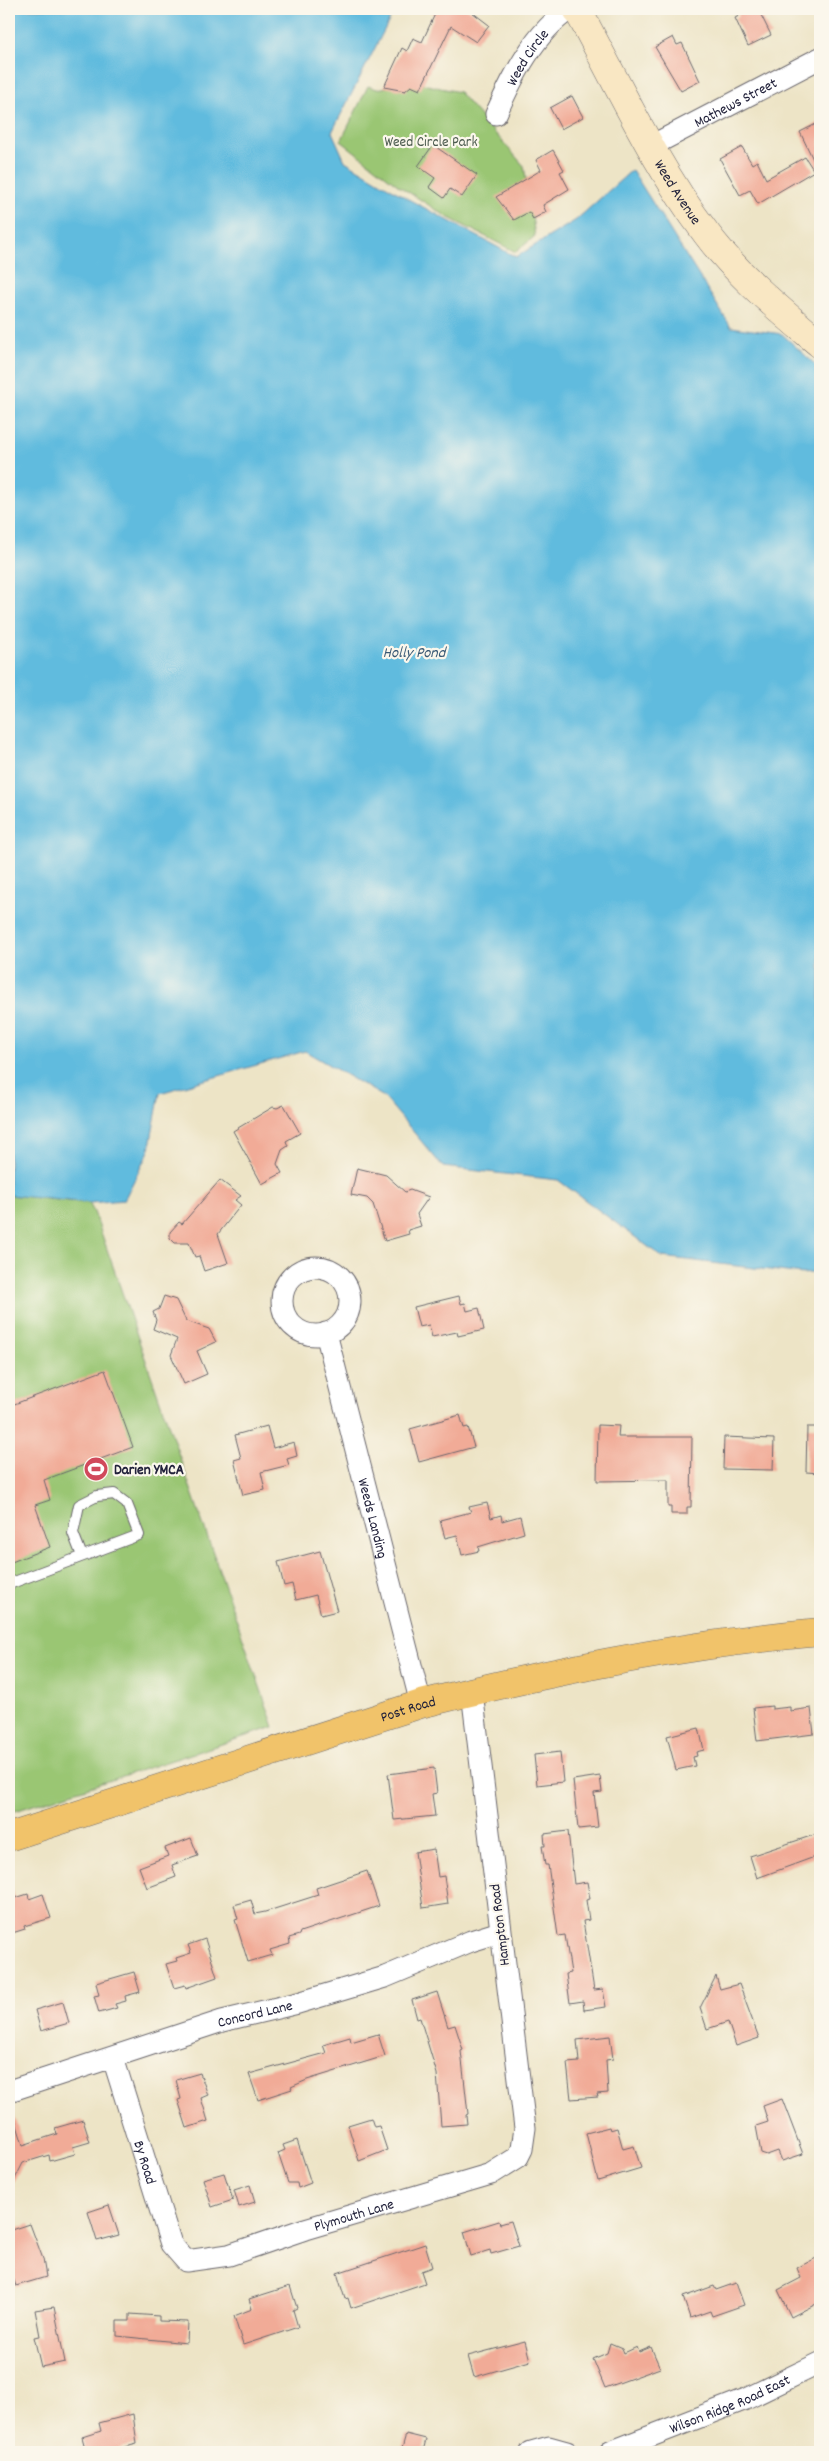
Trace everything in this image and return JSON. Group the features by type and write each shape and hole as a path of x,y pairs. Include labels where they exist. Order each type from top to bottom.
{"main road":[{"name":"Post Road","path":"9,1837 421,1704 686,1648 820,1632"}],"street":[{"name":"Weed Circle","path":"496,114 510,83 540,37 560,15 570,9"},
{"name":"Weed Avenue","path":"578,9 669,178 706,234 763,295 820,344"},
{"name":"Mathews Street","path":"651,146 820,58"},
{"name":"Weeds Landing","path":"326,1333 421,1704"},
{"name":"Hampton Road","path":"472,1692 525,2128 522,2149 518,2156"},
{"name":"Concord Lane","path":"9,2091 222,2021 298,2003 385,1977 471,1941 500,1932"},
{"name":"By Road","path":"112,2058 171,2244 186,2261"},
{"name":"Plymouth Lane","path":"186,2261 229,2255 305,2229 491,2174 518,2156"},
{"name":"Wilson Ridge Road East","path":"610,2452 746,2399 820,2363"},
{"path":"531,2452 549,2447 567,2452"}],"lane":[{"path":"9,1584 139,1535 127,1504 114,1494 97,1496 79,1505 74,1520 73,1533 82,1556"}],"green space":[{"name":"Weed Circle Park","path":"414,82 459,92 524,166 535,236 516,252 449,218 399,186 341,141 368,86 377,89"},
{"name":"Darien YMCA","path":"9,1195 89,1203 94,1212 274,1727 9,1813"}],"water":[{"name":"Holly Pond","path":"9,9 395,9 332,132 345,161 410,200 516,257 576,220 632,170 731,327 782,334 820,369 820,1272 803,1274 662,1257 558,1180 443,1167 384,1097 305,1051 160,1093 149,1151 124,1200 89,1203 9,1195"}],"building":[{"path":"427,9 468,9 489,25 476,42 451,26 420,90 411,86 405,91 384,87 402,48 407,51 413,38 422,42 435,14"},
{"path":"736,9 758,9 771,35 748,46 735,18 739,16"},
{"path":"673,37 677,45 682,43 700,81 681,91 655,47"},
{"path":"572,96 583,117 561,129 550,108"},
{"path":"820,122 820,174 800,132"},
{"path":"433,145 477,175 462,197 450,189 444,198 429,187 435,178 418,166"},
{"path":"742,147 752,164 757,161 766,179 805,157 814,171 758,204 750,190 740,195 720,159"},
{"path":"553,150 564,170 560,172 569,189 543,205 546,212 533,219 529,212 514,220 496,197 541,170 536,160"},
{"path":"284,1105 300,1133 286,1141 288,1146 282,1150 277,1164 282,1173 262,1184 233,1131 273,1107 277,1108"},
{"path":"357,1168 386,1175 405,1192 410,1190 429,1197 417,1214 421,1226 408,1230 409,1234 385,1241 373,1204 367,1198 351,1195"},
{"path":"220,1180 241,1196 235,1200 241,1205 218,1234 228,1263 204,1271 199,1256 195,1257 189,1243 175,1243 170,1238 170,1232 179,1222 182,1224"},
{"path":"164,1296 176,1300 186,1321 209,1329 216,1342 197,1351 207,1374 184,1384 171,1355 177,1339 153,1329 156,1320 153,1312 159,1309"},
{"path":"459,1296 461,1304 465,1303 467,1311 479,1308 484,1330 458,1336 457,1332 432,1337 429,1325 419,1327 414,1307"},
{"path":"105,1370 133,1447 44,1480 50,1500 35,1505 50,1547 9,1563 9,1406"},
{"path":"460,1415 464,1428 468,1427 474,1447 419,1462 410,1429"},
{"path":"598,1425 619,1426 618,1437 692,1437 691,1507 687,1507 687,1514 671,1514 671,1507 668,1507 668,1480 597,1481"},
{"path":"267,1426 273,1448 294,1442 297,1456 287,1459 289,1465 261,1472 265,1490 243,1495 234,1460 241,1458 235,1435"},
{"path":"807,1427 820,1427 820,1473 806,1472"},
{"path":"724,1437 774,1439 773,1470 723,1469"},
{"path":"487,1503 491,1518 501,1515 502,1521 520,1516 524,1533 478,1547 479,1551 462,1555 457,1535 445,1538 440,1520 471,1512 469,1507"},
{"path":"320,1551 337,1611 321,1615 316,1595 296,1600 292,1584 284,1586 278,1562"},
{"path":"772,1706 772,1709 790,1707 790,1711 811,1708 814,1734 757,1741 753,1708"},
{"path":"699,1728 704,1750 696,1752 697,1756 693,1757 695,1766 676,1770 667,1736"},
{"path":"560,1752 563,1782 537,1785 534,1755"},
{"path":"434,1768 437,1793 432,1794 435,1816 394,1820 388,1774"},
{"path":"600,1776 602,1792 594,1793 598,1827 578,1829 573,1780"},
{"path":"568,1831 574,1884 587,1882 590,1899 586,1900 589,1920 583,1921 594,1990 603,1989 606,2007 584,2010 583,2001 570,2003 566,1974 571,1973 565,1935 558,1936 548,1865 545,1865 542,1846 545,1846 544,1834"},
{"path":"820,1833 820,1855 757,1878 750,1856"},
{"path":"191,1838 198,1856 172,1865 176,1877 147,1888 139,1867 168,1856 165,1848"},
{"path":"434,1849 438,1877 444,1876 448,1904 423,1908 415,1852"},
{"path":"367,1871 379,1906 300,1932 299,1935 289,1938 290,1944 270,1950 272,1955 248,1962 235,1920 238,1919 234,1905 251,1900 255,1914 265,1912 318,1895 316,1888"},
{"path":"9,1888 12,1888 15,1898 28,1894 29,1899 43,1894 51,1918 24,1926 25,1929 9,1934"},
{"path":"205,1939 217,1977 186,1988 185,1985 174,1988 166,1964 177,1961 176,1958 191,1953 188,1945"},
{"path":"134,1972 140,1992 125,1996 126,2001 115,2004 117,2008 99,2013 94,1996 99,1995 96,1983"},
{"path":"716,1976 720,1989 739,1984 759,2038 736,2046 728,2022 707,2029 700,2008"},
{"path":"437,1992 448,2027 455,2025 463,2050 461,2051 468,2114 466,2115 467,2124 441,2126 437,2074 420,2018 417,2019 412,2000"},
{"path":"63,2002 69,2023 41,2031 35,2010"},
{"path":"378,2034 385,2056 307,2080 291,2087 292,2089 258,2100 249,2074 326,2053 323,2045 350,2037 351,2042"},
{"path":"610,2036 613,2059 606,2060 608,2093 597,2094 598,2097 571,2099 567,2063 579,2062 577,2040"},
{"path":"200,2073 208,2095 201,2098 208,2121 187,2128 178,2100 181,2099 176,2080"},
{"path":"782,2099 803,2154 782,2161 778,2151 767,2155 761,2153 756,2126 768,2122 763,2106"},
{"path":"13,2112 23,2145 57,2134 55,2128 83,2120 90,2142 73,2147 75,2154 50,2161 49,2155 23,2163 9,2191 9,2113"},
{"path":"371,2118 374,2127 379,2126 387,2150 359,2161 348,2125"},
{"path":"609,2127 610,2130 617,2128 623,2149 634,2146 641,2168 598,2181 586,2133"},
{"path":"297,2140 311,2183 298,2188 297,2183 288,2183 278,2153 285,2150 283,2145"},
{"path":"224,2173 233,2200 212,2207 203,2179"},
{"path":"250,2185 255,2202 239,2207 234,2190"},
{"path":"109,2205 119,2235 97,2241 88,2212"},
{"path":"499,2221 500,2224 511,2221 519,2246 491,2254 490,2250 471,2256 464,2232"},
{"path":"30,2224 43,2259 46,2277 16,2286 11,2272 9,2273 9,2231"},
{"path":"425,2244 432,2267 421,2271 425,2283 351,2308 348,2298 345,2299 337,2273"},
{"path":"820,2256 820,2302 791,2317 778,2290 801,2278 797,2268"},
{"path":"736,2283 744,2305 712,2316 710,2311 690,2318 683,2297 714,2286 716,2290"},
{"path":"290,2286 297,2308 293,2310 298,2327 243,2345 234,2316 252,2309 249,2299"},
{"path":"54,2307 65,2362 41,2367 34,2337 40,2336 35,2310"},
{"path":"130,2314 159,2316 159,2321 188,2322 187,2343 117,2336 117,2321 130,2321"},
{"path":"525,2341 530,2361 474,2377 468,2356"},
{"path":"610,2343 622,2348 624,2353 637,2347 639,2352 651,2347 660,2368 605,2388 593,2359 607,2353"},
{"path":"133,2414 137,2444 106,2452 86,2452 82,2437 101,2431 99,2423"},
{"path":"406,2434 426,2439 423,2452 401,2452"}],"place":[{"name":"Darien YMCA","path":"96,1469"}]}
